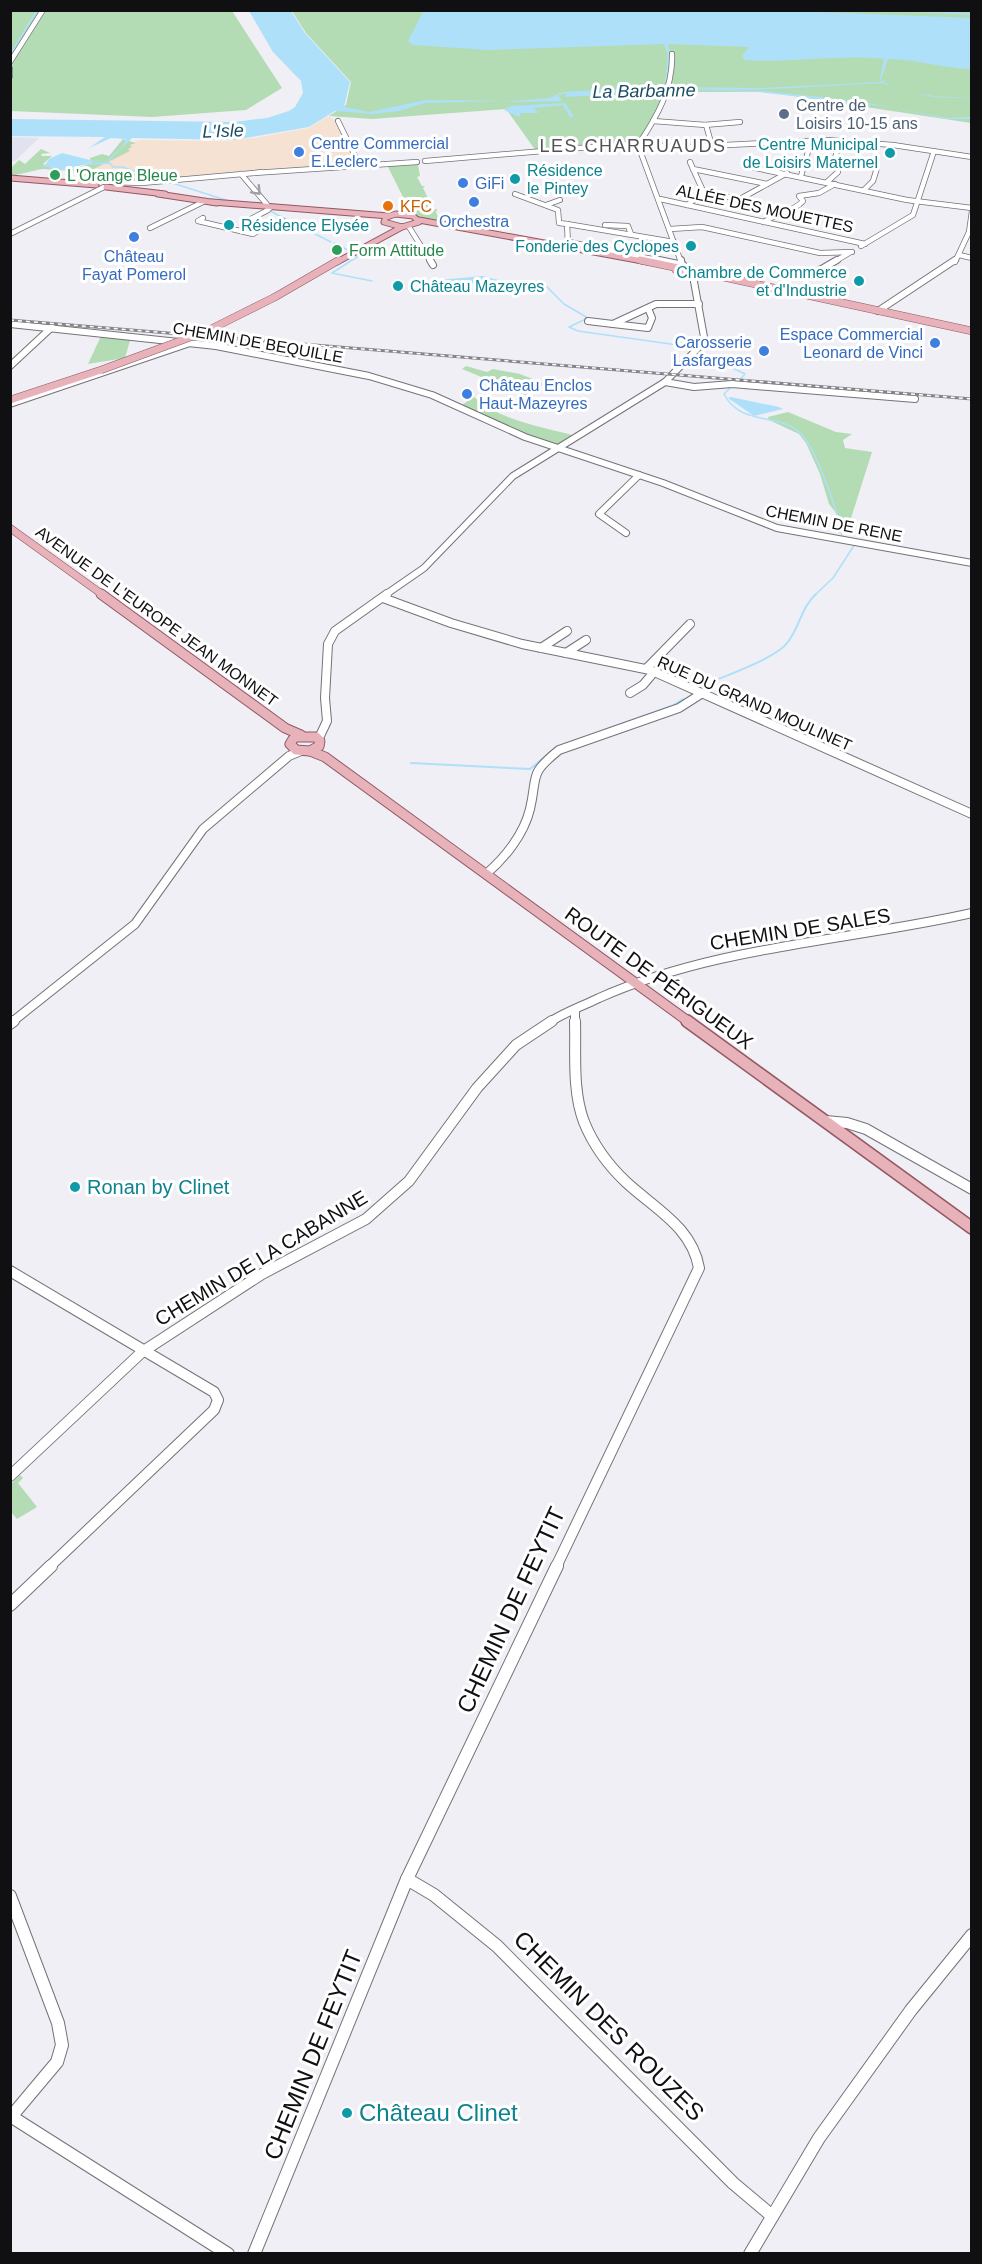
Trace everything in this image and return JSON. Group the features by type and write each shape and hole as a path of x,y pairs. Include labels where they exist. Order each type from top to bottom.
{"main road":[{"path":"10,178 104,185 269,209 370,216 402,227"},
{"path":"387,220 409,215 415,224"},
{"path":"364,248 384,232 387,220"},
{"path":"10,402 207,331 275,297 385,234 415,224 444,226 536,241 680,268 697,275 880,310 972,331"},
{"name":"AVENUE DE L'EUROPE JEAN MONNET","path":"10,528 306,743"},
{"name":"ROUTE DE PÉRIGUEUX","path":"306,743 972,1228"}],"street":[{"path":"10,62 43,10"},
{"path":"638,145 667,91 674,66 672,54"},
{"path":"10,69 10,76"},
{"path":"338,121 360,166"},
{"path":"652,121 704,124 740,122"},
{"path":"704,124 708,126 712,146"},
{"path":"801,176 811,141"},
{"path":"10,234 104,185 254,172 417,162 422,164 425,161 638,145 712,146 811,141 840,141 972,157"},
{"path":"826,182 838,172 835,158 840,141"},
{"path":"567,224 569,243 680,268 660,199 638,145"},
{"path":"818,272 913,215 929,174 933,172 937,151"},
{"path":"690,162 704,193"},
{"path":"837,163 877,168 873,181 864,189"},
{"path":"746,166 972,210 969,232 954,263 880,310"},
{"path":"693,169 767,184"},
{"path":"687,205 704,193 737,199 788,173"},
{"path":"241,174 269,209 245,222 264,227"},
{"path":"710,178 717,174"},
{"path":"764,222 775,214 800,205 803,201 799,196 819,193 835,184"},
{"path":"515,194 558,210 559,222 674,242"},
{"name":"ALLÉE DES MOUETTES","path":"660,199 865,244"},
{"path":"546,205 560,200"},
{"path":"150,228 209,201"},
{"path":"203,218 198,221 253,234 282,220"},
{"path":"415,224 433,265"},
{"path":"670,229 702,226 820,253 852,252"},
{"path":"959,255 972,258"},
{"path":"10,1023 135,924 155,900 202,829 306,743 327,721 325,698 328,644 335,631 424,568 513,476 665,382 700,345 704,326 699,304 697,275"},
{"path":"613,324 656,304 699,304"},
{"path":"588,321 648,328 652,318 648,308"},
{"name":"CHEMIN DE BEQUILLE","path":"10,324 188,343 322,365 417,389 462,405 525,437 560,448"},
{"path":"10,366 52,327"},
{"path":"10,402 188,343"},
{"path":"665,382 694,387 732,384 915,399"},
{"name":"CHEMIN DE RENE","path":"560,448 696,496 747,519 777,528 972,563"},
{"path":"626,533 599,514 639,475"},
{"name":"RUE DU GRAND MOULINET","path":"383,598 451,623 541,648 650,670 972,814"},
{"path":"630,693 643,685 650,670 690,624"},
{"path":"541,648 567,631"},
{"path":"566,653 586,640"},
{"path":"486,874 496,866 524,824 529,811 537,770 559,750 679,708 701,694"},
{"name":"CHEMIN DE SALES","path":"635,982 724,957 905,928 972,913"},
{"name":"CHEMIN DE LA CABANNE","path":"10,1476 142,1352 262,1274 366,1219 409,1181 477,1088 516,1045 556,1018 635,982"},
{"name":"CHEMIN DE FEYTIT","path":"254,2253 407,1879 699,1268 694,1248 674,1222 611,1166 588,1131 581,1113 578,1092 575,1011"},
{"path":"825,1121 847,1123 866,1129 972,1189"},
{"path":"10,1271 142,1352 214,1392 218,1400 214,1410 10,1605"},
{"name":"CHEMIN DES ROUZES","path":"407,1879 434,1895 497,1946 734,2182 771,2215"},
{"path":"10,1896 58,2023 62,2045 57,2062 11,2117 228,2253"},
{"path":"750,2253 819,2138 918,2001 972,1935"}],"shaded area":[{"path":"329,116 338,123 357,164 184,177 172,173 155,173 152,170 73,180 103,165 138,140 225,141 254,138 309,128"},
{"path":"11,137 39,138 15,161 11,161"}],"green space":[{"path":"11,11 232,11 282,88 246,110 152,117 11,111"},
{"path":"292,11 971,11 971,123 767,92 671,92 640,143 536,151 506,109 372,119 329,116 346,105 351,82 306,33"},
{"path":"123,139 136,143 130,145 132,147 128,149 130,151 88,172 42,169 11,176 11,168 19,160 25,164 41,149 50,153 41,154 42,156 52,156 43,164 56,169 67,169 91,163 90,158 102,154 109,156"},
{"path":"413,163 418,165 420,176 417,177 422,186 425,186 423,188 430,202 434,203 431,203 434,209 437,209 436,213 441,222 424,220 411,213 387,165"},
{"path":"152,172 172,173 184,177 138,181 114,179 124,175"},
{"path":"102,334 131,337 125,358 88,364"},
{"path":"466,366 487,372 493,369 520,374 545,384 525,395 462,369"},
{"path":"474,397 509,418 576,436 557,446 525,437 462,405"},
{"path":"788,412 836,432 852,434 843,440 845,448 872,452 846,534 838,533 836,513 829,504 820,474 806,443 799,434 769,420 768,417"},
{"path":"20,1475 23,1478 18,1483 37,1507 17,1519 11,1512 11,1484"}],"water":[{"name":"La Barbanne","path":"424,10 766,10 971,18 971,69 888,59 881,79 888,85 883,83 751,90 672,87 760,88 882,82 880,78 884,59 849,57 745,60 742,56 749,47 668,44 670,55 666,88 659,89 665,91 565,97 567,93 558,95 562,101 503,102 549,98 563,92 665,85 668,55 664,44 489,50 413,45 408,41"},
{"name":"L'Isle","path":"249,11 291,11 305,33 350,82 344,107 369,112 426,100 501,101 425,103 399,111 373,114 335,111 309,127 234,140 132,138 110,160 92,162 66,170 42,166 49,159 62,153 94,161 108,160 122,147 126,139 111,138 89,148 105,137 11,136 11,119 234,122 267,118 295,107 303,93 301,81 273,52"},
{"path":"669,90 764,91 857,101 888,107 758,92"},
{"path":"901,90 938,96 971,97 960,98 938,97 904,91"},
{"path":"565,103 574,117 570,117 563,105 534,108 538,113 521,113 519,117 504,110 511,106"},
{"path":"897,108 948,118 970,117 971,119 947,119"},
{"path":"483,276 510,283 487,285 439,280"},
{"path":"728,398 783,409 754,416"}],"waterway":[{"path":"10,55 37,10"},
{"path":"888,10 972,14"},
{"path":"84,164 110,163 113,167 123,167 152,178"},
{"path":"169,182 232,202"},
{"path":"270,211 331,242"},
{"path":"334,243 350,251"},
{"path":"360,255 332,273 372,281"},
{"path":"509,283 544,284 564,304 588,318 569,327 578,331 692,347"},
{"path":"699,352 745,374 738,382"},
{"path":"732,386 724,394 740,411 790,426 806,440 826,482 842,537"},
{"path":"815,595 833,578 855,544"},
{"path":"696,689 759,662 781,649 792,636 807,605 815,595"},
{"path":"604,730 672,706 683,699"},
{"path":"411,763 530,769 556,748"}],"railway":[{"path":"10,320 972,399"}],"place":[{"name":"Centre de Loisirs 10-15 ans","path":"784,114"},
{"name":"Centre Commercial E.Leclerc","path":"299,152"},
{"name":"Centre Municipal de Loisirs Maternel","path":"890,153"},
{"name":"L'Orange Bleue","path":"55,175"},
{"name":"Résidence le Pintey","path":"515,179"},
{"name":"GiFi","path":"463,183"},
{"name":"Orchestra","path":"474,202"},
{"name":"KFC","path":"388,206"},
{"name":"Résidence Elysée","path":"229,225"},
{"name":"Château Fayat Pomerol","path":"134,237"},
{"name":"Fonderie des Cyclopes","path":"691,246"},
{"name":"Form Attitude","path":"337,250"},
{"name":"Chambre de Commerce et d'Industrie","path":"859,281"},
{"name":"Château Mazeyres","path":"398,286"},
{"name":"Espace Commercial Leonard de Vinci","path":"935,343"},
{"name":"Carosserie Lasfargeas","path":"764,351"},
{"name":"Château Enclos Haut-Mazeyres","path":"467,394"},
{"name":"Ronan by Clinet","path":"75,1187"},
{"name":"Château Clinet","path":"347,2113"}],"district":[{"name":"LES CHARRUAUDS","path":"633,146"}]}
